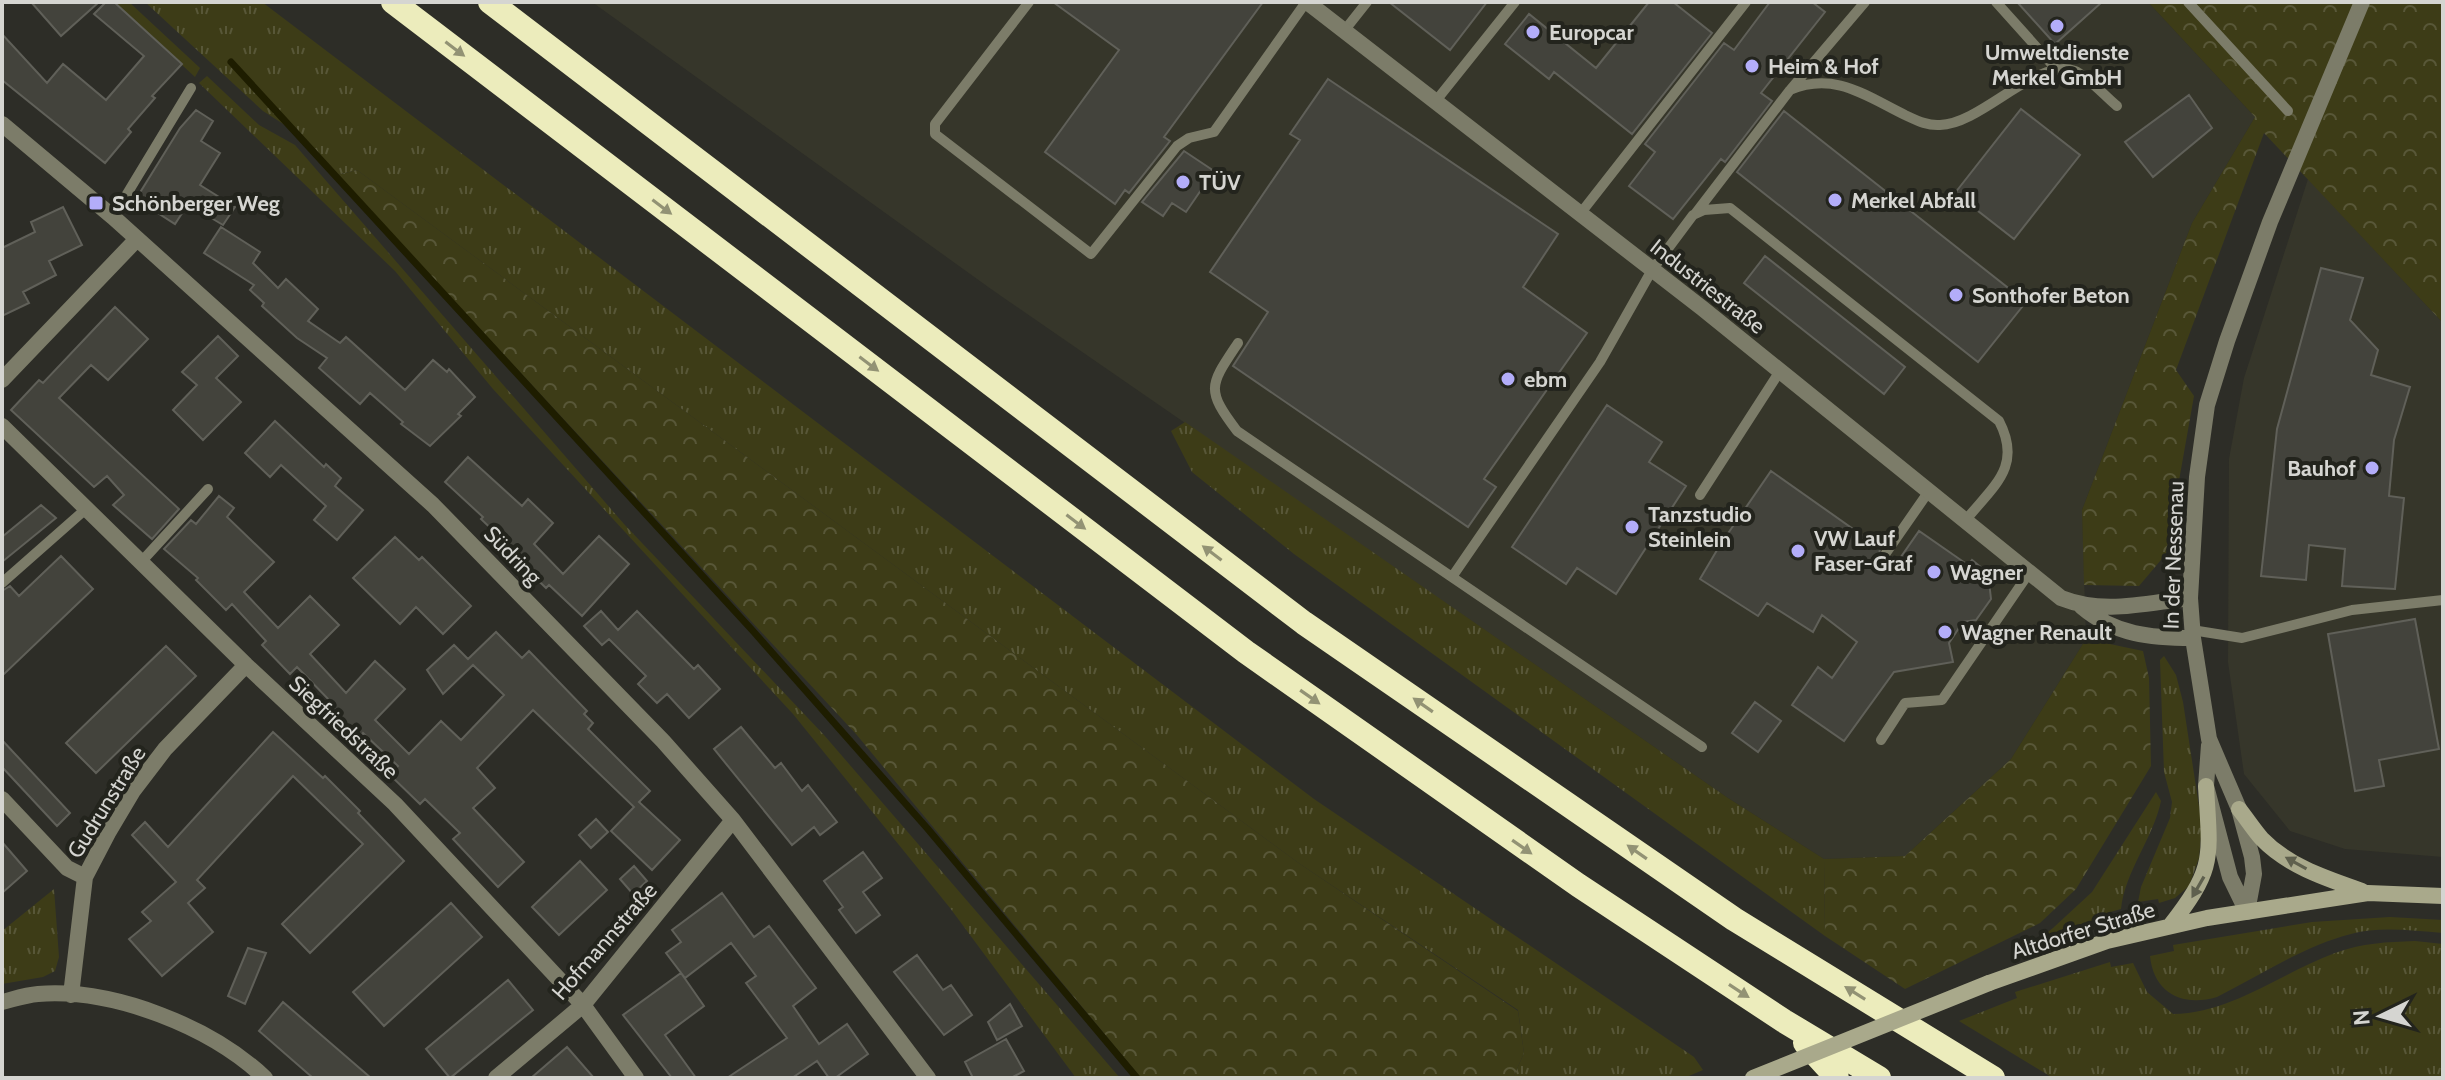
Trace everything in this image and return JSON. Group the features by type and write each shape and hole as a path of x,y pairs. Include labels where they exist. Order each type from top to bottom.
{"highway":[{"path":"393,2 1246,652 1565,877 1784,1021 1879,1078"},
{"path":"490,2 1304,623 1734,919 1993,1078"},
{"path":"1784,1021 1837,1078"}],"main road":[{"path":"2170,926 2197,890 2210,856 2206,786"},
{"path":"2239,809 2263,841 2290,861 2321,877 2368,893"},
{"name":"Altdorfer Straße","path":"1753,1078 1989,983 2107,941 2170,926 2368,893 2443,896"}],"street":[{"name":"Industriestraße","path":"1306,2 1780,371 2061,598 2080,606 2108,609 2190,598"},
{"name":"In der Nessenau","path":"2247,912 2230,877 2206,786 2209,739 2192,634 2190,598 2197,477 2205,419 2227,341 2270,222 2362,2"},
{"name":"Südring","path":"2,124 113,217 433,505 663,741 733,820 928,1078"},
{"path":"2,380 137,239"},
{"name":"Siegfriedstraße","path":"2,426 246,665 395,804 583,1005 636,1078"},
{"name":"Industriestraße","path":"2080,606 2098,621 2153,638 2192,634"},
{"name":"Gudrunstraße","path":"71,995 85,877 133,791 165,749 246,665"},
{"name":"In der Nessenau","path":"2209,739 2239,809 2252,857 2254,874 2247,912"},
{"path":"2,799 67,868 85,877"},
{"name":"Hofmannstraße","path":"496,1078 583,1005 733,820"},
{"path":"2,1002 37,994 71,995 142,1007 231,1048 265,1078"}],"lane":[{"path":"1029,2 935,124 935,134 1091,254 1177,146 1189,138 1214,132 1306,2"},
{"path":"1344,31 1367,2"},
{"path":"1435,102 1515,2"},
{"path":"1580,214 1746,2"},
{"path":"1452,577 1600,362 1652,270 1790,90 1865,2"},
{"path":"1996,2 2057,70"},
{"path":"2188,2 2288,111"},
{"path":"1790,90 1808,83 1845,86 1922,123 1938,125 1971,116 2039,75 2057,70 2075,71 2117,106"},
{"path":"113,217 191,88"},
{"path":"1693,215 1704,210 1730,208 1999,421 2007,437 2010,455 2003,473 1965,521"},
{"path":"1238,343 1218,374 1213,389 1218,407 1237,431 1702,747"},
{"path":"1700,495 1780,371"},
{"path":"142,561 208,489"},
{"path":"1886,553 1929,491"},
{"path":"2,583 87,508"},
{"path":"1881,740 1905,703 1942,700 2029,573"},
{"path":"2192,634 2242,638 2352,610 2443,600"}],"shaded area":[{"path":"592,2 2148,2 2255,117 2192,223 2082,510 2086,639 2011,759 1905,856 1824,859 1728,798 991,289"},
{"name":"Bauhof","path":"2308,179 2443,323 2443,857 2345,849 2290,831 2244,774 2228,662 2229,459 2244,378"}],"green space":[{"path":"114,2 129,2 200,68 195,77"},
{"path":"145,2 262,2 1314,799 1694,1057 1703,1070 1684,1078 1513,1078 1524,1053 1518,1010 1300,864 357,170 337,175 302,136 263,111"},
{"path":"2148,2 2443,2 2443,323 2264,133 2176,370 2194,396 2166,554 2139,586 2084,585 2082,510 2192,223 2255,117"},
{"path":"207,76 259,125 295,145 624,524 824,735 1120,1078 1076,1078 950,908 793,714 493,389 395,271 199,83"},
{"path":"357,170 1300,864 1518,1011 1524,1053 1513,1078 1141,1078 856,734 337,175"},
{"path":"1185,422 1728,798 1824,859 1825,936 1294,554 1192,472 1171,431"},
{"path":"2086,639 2143,651 2149,678 2151,766 2076,889 2040,923 1905,989 1825,936 1824,859 1905,856 2011,759"},
{"path":"2164,656 2176,675 2183,702 2202,826 2199,858 2189,886 2175,898 2159,903 2158,899 2138,902 2141,887 2170,818 2172,802 2164,772 2160,660"},
{"path":"2156,792 2161,801 2157,815 2128,881 2121,909 2096,916 2094,925 2029,947 2092,892"},
{"path":"54,889 59,957 55,971 43,977 2,984 2,931"},
{"path":"2390,917 2443,920 2443,933 2385,930 2351,934 2299,953 2217,997 2205,1000 2182,998 2164,988 2157,980 2150,956 2174,951 2173,945 2312,922"},
{"path":"2415,941 2443,944 2443,1078 2053,1078 1959,1021 2017,998 2015,992 2110,962 2111,967 2133,963 2147,992 2173,1014 2195,1012 2236,1000 2315,961 2345,950"}],"building":[{"path":"31,2 99,2 61,36"},
{"path":"106,2 114,2 182,64 152,96 155,98 128,129 131,132 105,163 2,80 2,34 47,83 63,64 106,100 144,56 94,14"},
{"path":"1053,2 1263,2 1164,137 1170,141 1129,193 1125,190 1115,204 1045,152 1119,50"},
{"path":"1389,2 1487,2 1450,50"},
{"path":"1649,2 1673,2 1712,33 1632,134 1554,72 1549,79 1505,44 1529,14 1596,68"},
{"name":"Heim & Hof","path":"1770,2 1812,2 1825,12 1761,93 1772,101 1725,162 1721,159 1673,219 1629,186 1655,152 1645,144 1724,43 1734,50"},
{"name":"Umweltdienste Merkel GmbH","path":"2017,2 2102,2 2055,44"},
{"path":"1328,79 1558,234 1523,287 1587,333 1484,479 1496,487 1468,527 1233,366 1268,312 1210,272 1300,140 1290,134"},
{"path":"2189,95 2212,128 2153,177 2125,142"},
{"path":"2021,109 2080,155 2014,239 1955,193"},
{"path":"196,110 213,121 201,141 220,153 200,185 235,207 223,225 188,204 175,224 136,199 180,128"},
{"name":"Merkel Abfall","path":"1784,111 2026,302 1978,362 1737,172"},
{"name":"TÜV","path":"1184,151 1214,171 1186,212 1172,203 1163,216 1142,202"},
{"path":"63,207 82,245 49,261 56,275 23,292 29,303 2,316 2,248 35,232 31,222"},
{"path":"221,227 260,252 253,263 278,288 286,279 318,309 308,321 340,343 346,337 405,390 433,360 447,372 449,369 475,397 458,414 461,416 430,446 401,424 403,422 370,393 360,404 319,368 327,358 297,338 262,306 264,303 250,290 254,285 204,253"},
{"path":"1765,256 1905,367 1884,394 1744,283"},
{"path":"2321,268 2363,278 2350,320 2378,350 2371,375 2410,387 2394,440 2389,496 2404,498 2395,589 2342,586 2345,549 2309,545 2306,580 2261,576 2277,429"},
{"path":"115,307 148,339 108,380 91,365 59,398 179,509 152,539 113,505 124,495 107,476 94,487 11,410 39,380 43,383"},
{"path":"218,336 238,356 216,378 241,402 203,440 173,410 197,385 182,372"},
{"path":"1607,405 1662,442 1649,462 1686,486 1616,594 1577,568 1566,584 1512,547"},
{"path":"275,421 324,467 326,464 341,478 335,486 363,510 337,540 314,520 326,506 281,465 270,477 245,453"},
{"path":"468,457 522,506 528,499 553,523 534,544 563,574 599,536 629,564 582,616 520,563 523,559 445,482"},
{"path":"1771,471 1880,548 1882,560 1893,557 1898,561 1919,531 1968,565 1972,560 1988,573 1991,599 1976,620 1963,622 1949,643 1953,662 1894,672 1844,741 1792,705 1818,667 1832,678 1857,642 1822,615 1813,632 1767,603 1758,616 1700,579"},
{"path":"219,496 234,508 227,517 274,562 244,592 278,628 310,596 339,625 310,654 346,693 375,661 405,689 375,720 409,754 441,721 461,740 504,695 473,665 443,694 427,670 454,645 468,659 496,632 522,658 529,651 587,711 584,714 593,723 588,729 650,791 639,802 680,840 652,870 611,831 634,807 533,710 477,768 495,788 473,808 524,862 498,887 453,839 460,833 425,799 420,804 390,775 398,766 363,733 358,739 328,712 334,705 297,667 290,674 262,645 266,641 232,604 226,610 196,580 198,578 164,549 191,520 196,524"},
{"path":"41,505 56,518 2,562 2,537"},
{"path":"395,537 419,560 422,557 471,606 443,634 416,607 400,624 353,578"},
{"path":"61,556 93,589 2,676 2,591 10,586 19,596"},
{"path":"601,611 618,630 637,611 694,669 698,665 720,689 689,718 667,694 657,703 638,684 646,676 609,639 602,645 584,626"},
{"path":"2415,619 2439,749 2379,760 2384,786 2355,791 2328,634"},
{"path":"166,646 196,676 96,773 66,743"},
{"path":"1755,702 1781,721 1758,752 1732,733"},
{"path":"741,727 775,768 781,763 802,791 808,785 837,822 820,835 814,827 792,845 714,749"},
{"path":"273,732 323,778 325,776 404,861 310,953 282,924 363,844 293,776 197,880 205,888 188,903 213,932 162,976 129,939 151,921 142,912 176,882 132,835 145,822 168,847"},
{"path":"2,740 70,813 57,826 2,767"},
{"path":"596,819 608,832 591,848 579,835"},
{"path":"2,842 27,871 2,893"},
{"path":"863,852 882,878 863,892 880,915 856,933 839,910 843,907 824,881"},
{"path":"580,861 607,890 559,935 532,907"},
{"path":"634,866 647,881 633,894 620,879"},
{"path":"722,893 754,937 769,926 816,988 793,1006 819,1044 847,1024 868,1054 835,1078 829,1078 817,1061 792,1078 727,1078 787,1038 746,983 756,976 731,943 685,978 666,953 681,942 672,930"},
{"path":"451,903 482,937 384,1026 353,992"},
{"path":"248,948 266,953 245,1004 228,996"},
{"path":"917,955 943,990 951,985 972,1015 944,1035 894,972"},
{"path":"681,973 704,1006 665,1035 696,1078 672,1078 623,1015"},
{"path":"508,980 533,1010 450,1078 426,1049"},
{"path":"283,1002 371,1078 313,1078 259,1031"},
{"path":"1010,1004 1022,1026 997,1040 988,1022"},
{"path":"1006,1039 1024,1071 1011,1078 973,1078 965,1062"},
{"path":"567,1047 594,1078 531,1078"}],"waterway":[{"path":"231,62 753,631 927,828 1137,1078"}],"place":[{"name":"Umweltdienste Merkel GmbH","path":"2057,26"},
{"name":"Europcar","path":"1533,32"},
{"name":"Heim & Hof","path":"1752,66"},
{"name":"TÜV","path":"1183,182"},
{"name":"Merkel Abfall","path":"1835,200"},
{"name":"Schönberger Weg","path":"96,203"},
{"name":"Sonthofer Beton","path":"1956,295"},
{"name":"ebm","path":"1508,379"},
{"name":"Bauhof","path":"2372,468"},
{"name":"Tanzstudio Steinlein","path":"1632,527"},
{"name":"VW Lauf Faser-Graf","path":"1798,551"},
{"name":"Wagner","path":"1934,572"},
{"name":"Wagner Renault","path":"1945,632"}]}
